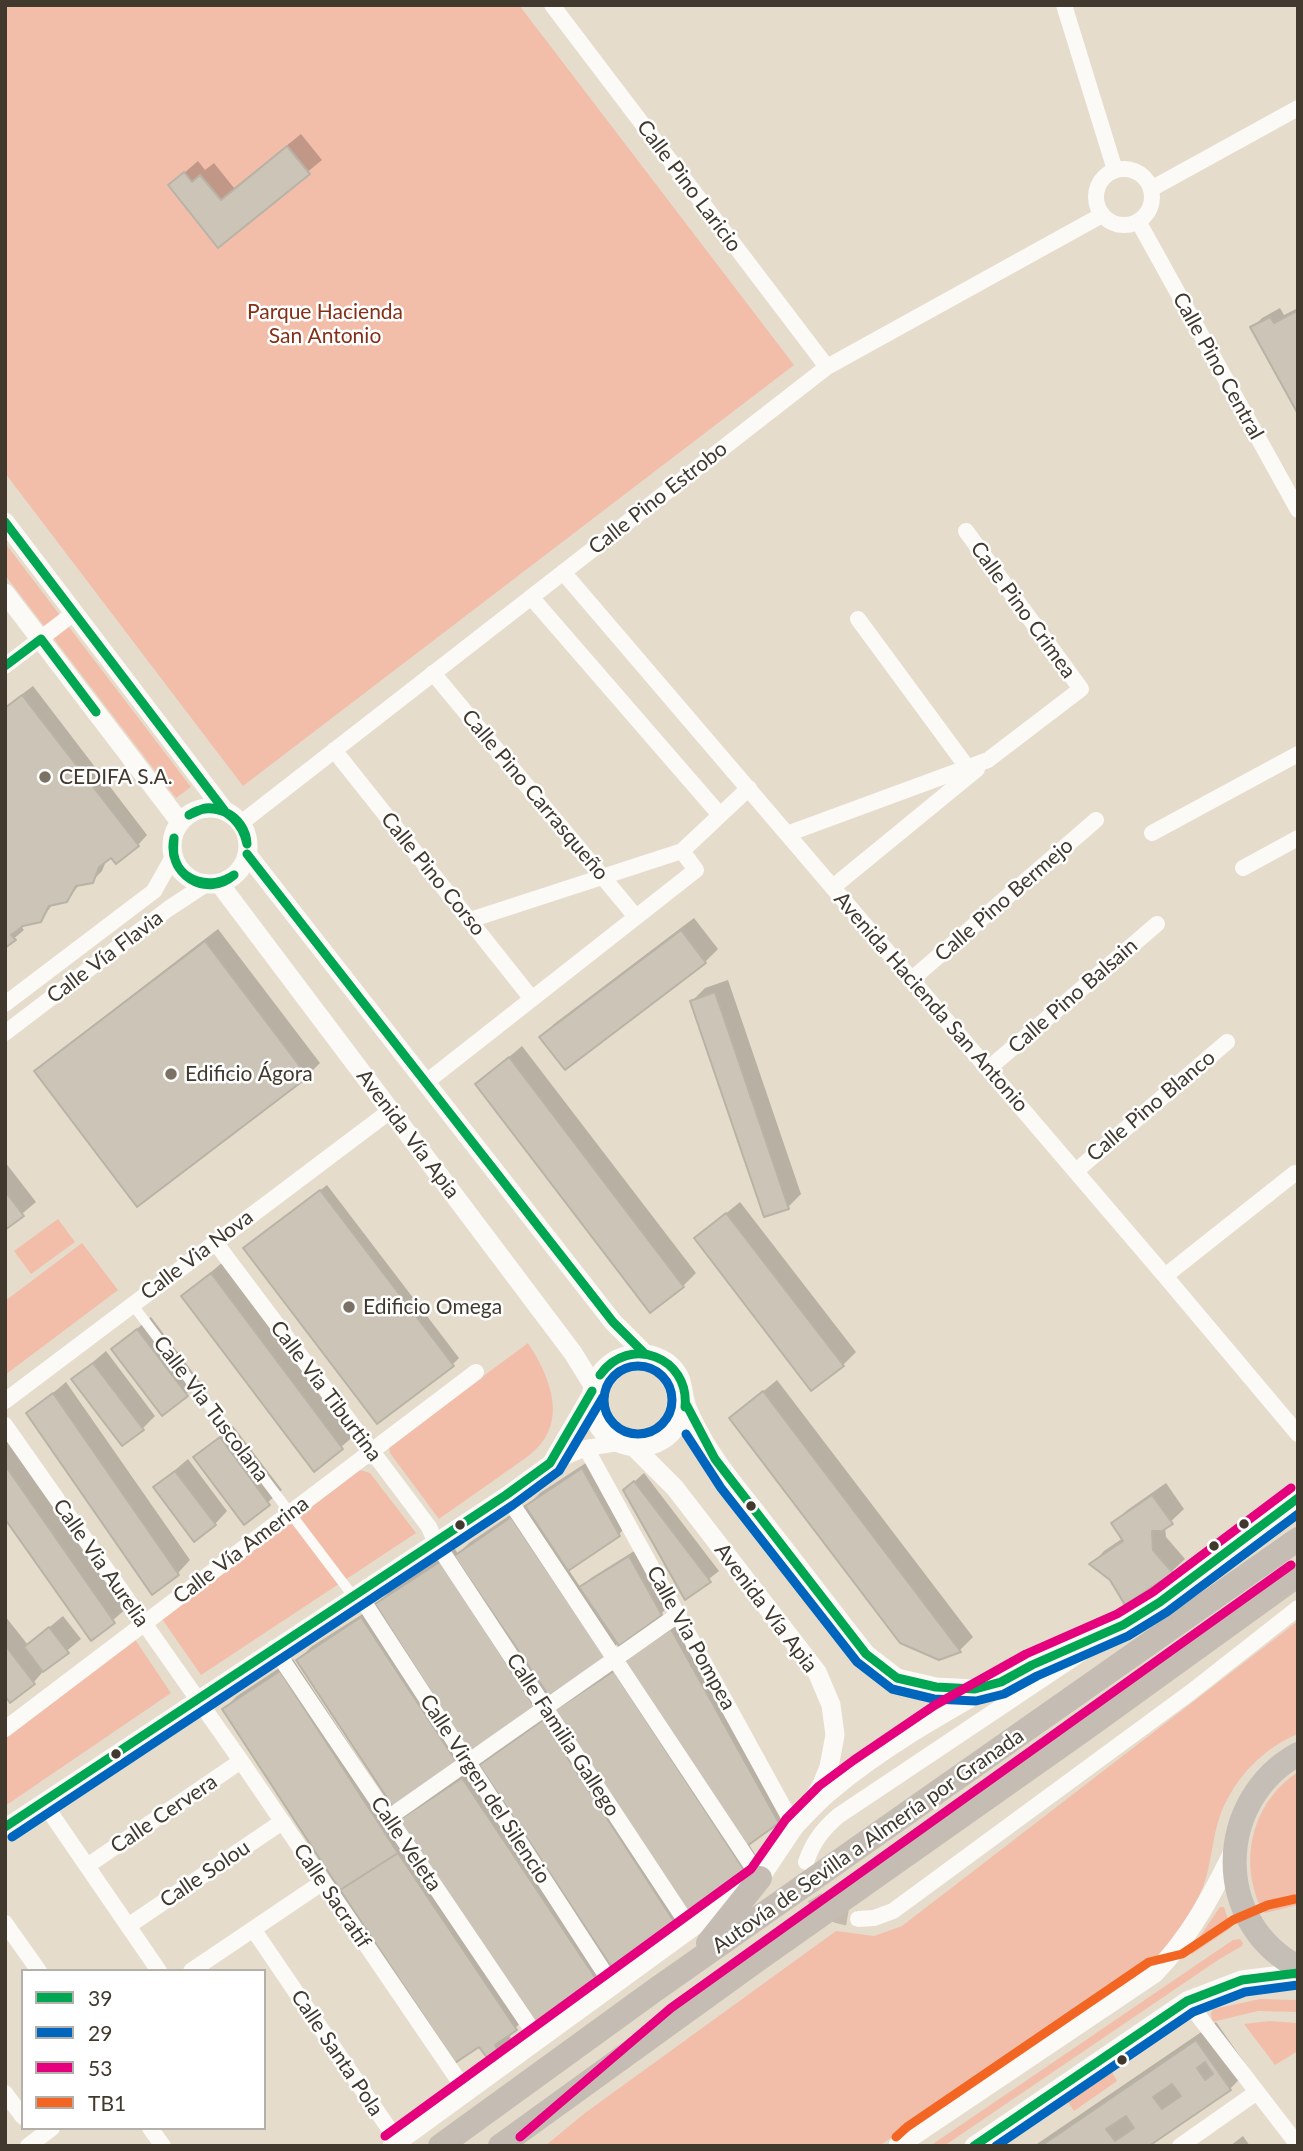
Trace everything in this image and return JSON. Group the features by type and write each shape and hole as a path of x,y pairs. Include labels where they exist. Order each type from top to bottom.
{"highway":[{"name":"Autovía de Sevilla a Almería por Granada","path":"440,2146 690,1965 1298,1539"},
{"name":"Autovía de Sevilla a Almería por Granada","path":"500,2146 1298,1575"},
{"path":"1240,1617 1298,1584"},
{"path":"690,1965 760,1878"},
{"path":"528,2146 678,2018"}],"main road":[{"path":"1298,1754 1271,1772 1257,1789 1238,1829 1234,1850 1237,1889 1252,1924 1279,1955 1298,1967"}],"street":[{"name":"Calle Pino Laricio","path":"552,5 827,367"},
{"path":"1064,5 1115,170"},
{"path":"1151,189 1298,108"},
{"path":"1115,170 1137,172 1146,178 1151,189 1152,201 1147,213 1138,221 1125,225 1112,223 1102,215 1096,202 1097,189 1104,177 1115,170"},
{"name":"Calle Pino Estrobo","path":"240,823 827,367 1102,215"},
{"name":"Calle Pino Central","path":"1138,221 1298,510"},
{"path":"5,522 224,810 240,823 246,833 247,855 237,873 213,884 195,882 185,876 173,857 171,845 174,832 189,814 200,809 224,810"},
{"name":"Calle Pino Crimea","path":"966,531 1081,689 988,760"},
{"name":"Avenida Hacienda San Antonio","path":"563,572 1298,1434"},
{"path":"5,593 180,822"},
{"path":"531,597 720,815"},
{"path":"5,666 74,614"},
{"path":"858,619 967,767"},
{"name":"Calle Pino Carrasqueño","path":"433,673 636,917"},
{"name":"Calle Pino Corso","path":"334,750 531,999"},
{"path":"1152,834 1298,754"},
{"path":"788,834 988,760"},
{"path":"833,887 988,760"},
{"path":"470,920 682,851 749,788"},
{"name":"Calle Pino Bermejo","path":"912,979 1096,820"},
{"path":"1242,868 1298,838"},
{"path":"425,1083 696,870 682,851"},
{"name":"Avenida Vía Apia","path":"247,855 613,1322 644,1353"},
{"name":"Calle Vía Flavia","path":"5,1004 154,891 173,857"},
{"name":"Calle Vía Flavia","path":"5,1033 168,909 213,884"},
{"name":"Avenida Vía Apia","path":"213,884 390,1111 573,1353 593,1389"},
{"name":"Calle Pino Balsain","path":"988,1069 1157,924"},
{"name":"Calle Pino Blanco","path":"1076,1171 1227,1042"},
{"name":"Calle Via Nova","path":"5,1401 390,1111"},
{"path":"1165,1276 1295,1173"},
{"name":"Calle Via Tiburtina","path":"215,1242 429,1527 435,1541"},
{"name":"Calle Via Tuscolana","path":"132,1304 290,1513 356,1594"},
{"path":"5,1826 506,1495 550,1463 586,1448 649,1446 669,1436 682,1418 686,1404 685,1389 679,1376 670,1365 658,1357 644,1353 617,1359 606,1367 550,1463"},
{"name":"Calle Vía Amerina","path":"5,1729 476,1372"},
{"path":"593,1389 592,1406 596,1421 606,1434 626,1445"},
{"path":"686,1404 715,1459 866,1654 898,1678 936,1687 975,1689 1002,1682"},
{"name":"Calle Via Aurelia","path":"5,1425 197,1699"},
{"name":"Avenida Vía Apia","path":"395,2144 760,1878 821,1787 829,1767 835,1735 831,1705 817,1672 675,1488 626,1445"},
{"name":"Calle Via Pompea","path":"586,1448 795,1828"},
{"path":"506,1495 760,1878"},
{"path":"806,1862 813,1843 823,1829 838,1816 1160,1602 1298,1498"},
{"name":"Calle Familia Gallego","path":"435,1541 691,1929"},
{"name":"Calle Virgen del Silencio","path":"356,1594 613,1986"},
{"path":"858,1919 874,1918 893,1911 1191,1692 1298,1608"},
{"path":"388,1818 679,1614"},
{"path":"795,1828 828,1795 941,1716 1032,1665 1123,1625"},
{"name":"Calle Veleta","path":"274,1648 539,2040"},
{"name":"Calle Sacratif","path":"197,1699 467,2093"},
{"name":"Calle Cervera","path":"87,1866 241,1761"},
{"path":"43,1802 158,1969"},
{"name":"Calle Solou","path":"128,1926 282,1822"},
{"path":"898,2146 1155,1973 1173,1954 1199,1917 1234,1850"},
{"path":"194,1969 323,1882"},
{"path":"5,1923 38,1969"},
{"name":"Calle Santa Pola","path":"253,1929 395,2144"},
{"path":"974,2146 1187,2001 1242,1980 1298,1973"},
{"path":"1187,2001 1298,2145"},
{"path":"1180,2146 1257,2092"},
{"path":"5,2093 21,2114"},
{"path":"151,2130 163,2146"}],"green space":[{"name":"Parque Hacienda San Antonio","path":"5,5 519,5 794,365 243,786 5,473"},
{"path":"5,543 191,787 176,798 5,575"},
{"path":"58,1219 75,1242 31,1274 14,1251"},
{"path":"82,1243 118,1290 5,1375 5,1301"},
{"path":"528,1343 550,1389 553,1414 545,1438 524,1459 439,1519 390,1453 389,1446"},
{"path":"360,1470 370,1473 416,1533 201,1675 162,1619"},
{"path":"1298,1621 1298,1734 1262,1756 1234,1788 1218,1822 1206,1878 1198,1898 1181,1926 1152,1962 879,2146 545,2146 585,2113 836,1931 874,1936 902,1926"},
{"path":"134,1638 171,1693 5,1806 5,1736"},
{"path":"1298,1772 1298,1905 1265,1913 1257,1899 1251,1872 1252,1839 1264,1808 1284,1782"},
{"path":"1220,1907 1224,1907 1231,1928 1192,1954 1191,1949"},
{"path":"1240,1939 1242,1946 944,2146 930,2146 1233,1940"},
{"path":"1260,1999 1298,2000 1298,2012 1258,2011 1212,2022 1211,2013 1214,2009"},
{"path":"1269,2021 1298,2023 1298,2051 1275,2065 1244,2024"},
{"path":"1112,2072 1117,2081 1074,2111 1068,2102"}],"building":[{"path":"287,146 310,174 218,248 168,185 184,172 192,182 200,175 221,200"},
{"path":"1298,310 1298,414 1250,327 1270,317 1274,323"},
{"name":"CEDIFA S.A.","path":"22,695 139,846 116,864 111,858 99,867 93,883 76,886 67,902 49,906 41,922 23,926 11,935 16,940 5,948 5,708"},
{"path":"681,930 706,963 565,1070 539,1037"},
{"name":"Edificio Ágora","path":"205,941 308,1077 137,1207 34,1071"},
{"path":"715,992 789,1209 764,1217 690,1001"},
{"path":"509,1057 684,1287 650,1313 475,1084"},
{"name":"Edificio Omega","path":"320,1190 454,1366 377,1424 243,1248"},
{"path":"5,1191 24,1216 5,1230"},
{"path":"726,1213 844,1366 811,1391 694,1238"},
{"path":"211,1273 343,1449 314,1472 181,1296"},
{"path":"137,1329 188,1396 162,1416 111,1349"},
{"path":"93,1363 144,1430 122,1446 71,1379"},
{"path":"763,1391 961,1652 939,1660 900,1643 729,1418"},
{"path":"53,1393 179,1575 152,1595 26,1413"},
{"path":"220,1437 270,1505 244,1525 193,1457"},
{"path":"5,1465 115,1623 91,1641 5,1519"},
{"path":"582,1468 620,1536 568,1571 525,1506"},
{"path":"175,1471 216,1525 194,1542 153,1487"},
{"path":"634,1481 711,1582 685,1600 623,1490"},
{"path":"1152,1495 1173,1524 1162,1531 1152,1531 1153,1550 1173,1573 1125,1605 1110,1580 1089,1564 1123,1541 1111,1523"},
{"path":"511,1517 606,1658 549,1696 454,1556"},
{"path":"629,1556 662,1615 619,1646 579,1587"},
{"path":"441,1561 536,1709 469,1752 375,1604"},
{"path":"361,1617 458,1764 393,1807 296,1660"},
{"path":"49,1627 69,1653 43,1672 24,1647"},
{"path":"671,1629 779,1823 747,1846 624,1660"},
{"path":"5,1645 35,1684 10,1703 5,1696"},
{"path":"280,1671 398,1853 340,1890 222,1709"},
{"path":"614,1671 750,1879 691,1917 555,1710"},
{"path":"543,1720 677,1926 612,1968 479,1765"},
{"path":"462,1778 599,1983 536,2026 399,1820"},
{"path":"398,1853 517,2030 495,2045 499,2052 488,2059 479,2047 455,2063 340,1890"},
{"path":"1196,2040 1231,2090 1149,2146 1041,2146","holes":["1205,2062 1213,2074 1205,2080 1197,2068","1172,2084 1181,2096 1162,2109 1153,2097","1126,2116 1134,2128 1115,2141 1106,2129"]}],"tunnel":[{"path":"806,1875 813,1895 823,1908 847,1918 858,1919"}],"transit line":[{"name":"39","path":"5,522 224,810"},
{"name":"39","path":"5,666 41,639 96,712"},
{"name":"39","path":"189,815 206,808 221,810 238,824 247,844"},
{"name":"39","path":"189,815 208,809 226,813 241,825 247,844"},
{"name":"39","path":"174,838 177,865 190,878 207,883 226,880 234,875"},
{"name":"39","path":"174,838 176,862 190,879 211,885 234,875"},
{"name":"39","path":"247,854 613,1322 644,1353"},
{"name":"39","path":"600,1375 612,1363 626,1356 641,1354 655,1357 668,1364 678,1375 684,1390 685,1407"},
{"name":"29","path":"638,1366 651,1368 662,1376 670,1387 672,1400 670,1413 662,1424 651,1432 638,1434 625,1432 614,1424 606,1413 604,1400 606,1387 614,1376 625,1368 638,1366"},
{"name":"39","path":"5,1827 506,1495 550,1463 592,1391"},
{"name":"29","path":"12,1837 513,1505 559,1471 603,1397"},
{"name":"39","path":"686,1404 715,1459 866,1654 897,1678 936,1687 975,1689 1001,1682 1032,1665 1123,1625 1160,1602 1298,1498"},
{"name":"29","path":"686,1434 721,1488 857,1662 892,1689 934,1699 976,1701 1004,1694 1037,1676 1128,1636 1167,1612 1298,1514"},
{"name":"53","path":"385,2136 751,1869 786,1819 819,1786 854,1760 935,1705 1026,1654 1117,1614 1153,1592 1291,1488"},
{"name":"53","path":"520,2137 671,2008 1291,1565"},
{"name":"TB1","path":"896,2137 1149,1962 1182,1954 1233,1920 1268,1905 1295,1899"},
{"name":"39","path":"974,2146 1187,2001 1242,1980 1298,1973"},
{"name":"29","path":"996,2146 1193,2012 1245,1992 1298,1985"}],"place":[{"name":"CEDIFA S.A.","path":"45,777"},
{"name":"Edificio Ágora","path":"171,1074"},
{"name":"Edificio Omega","path":"349,1307"}]}
